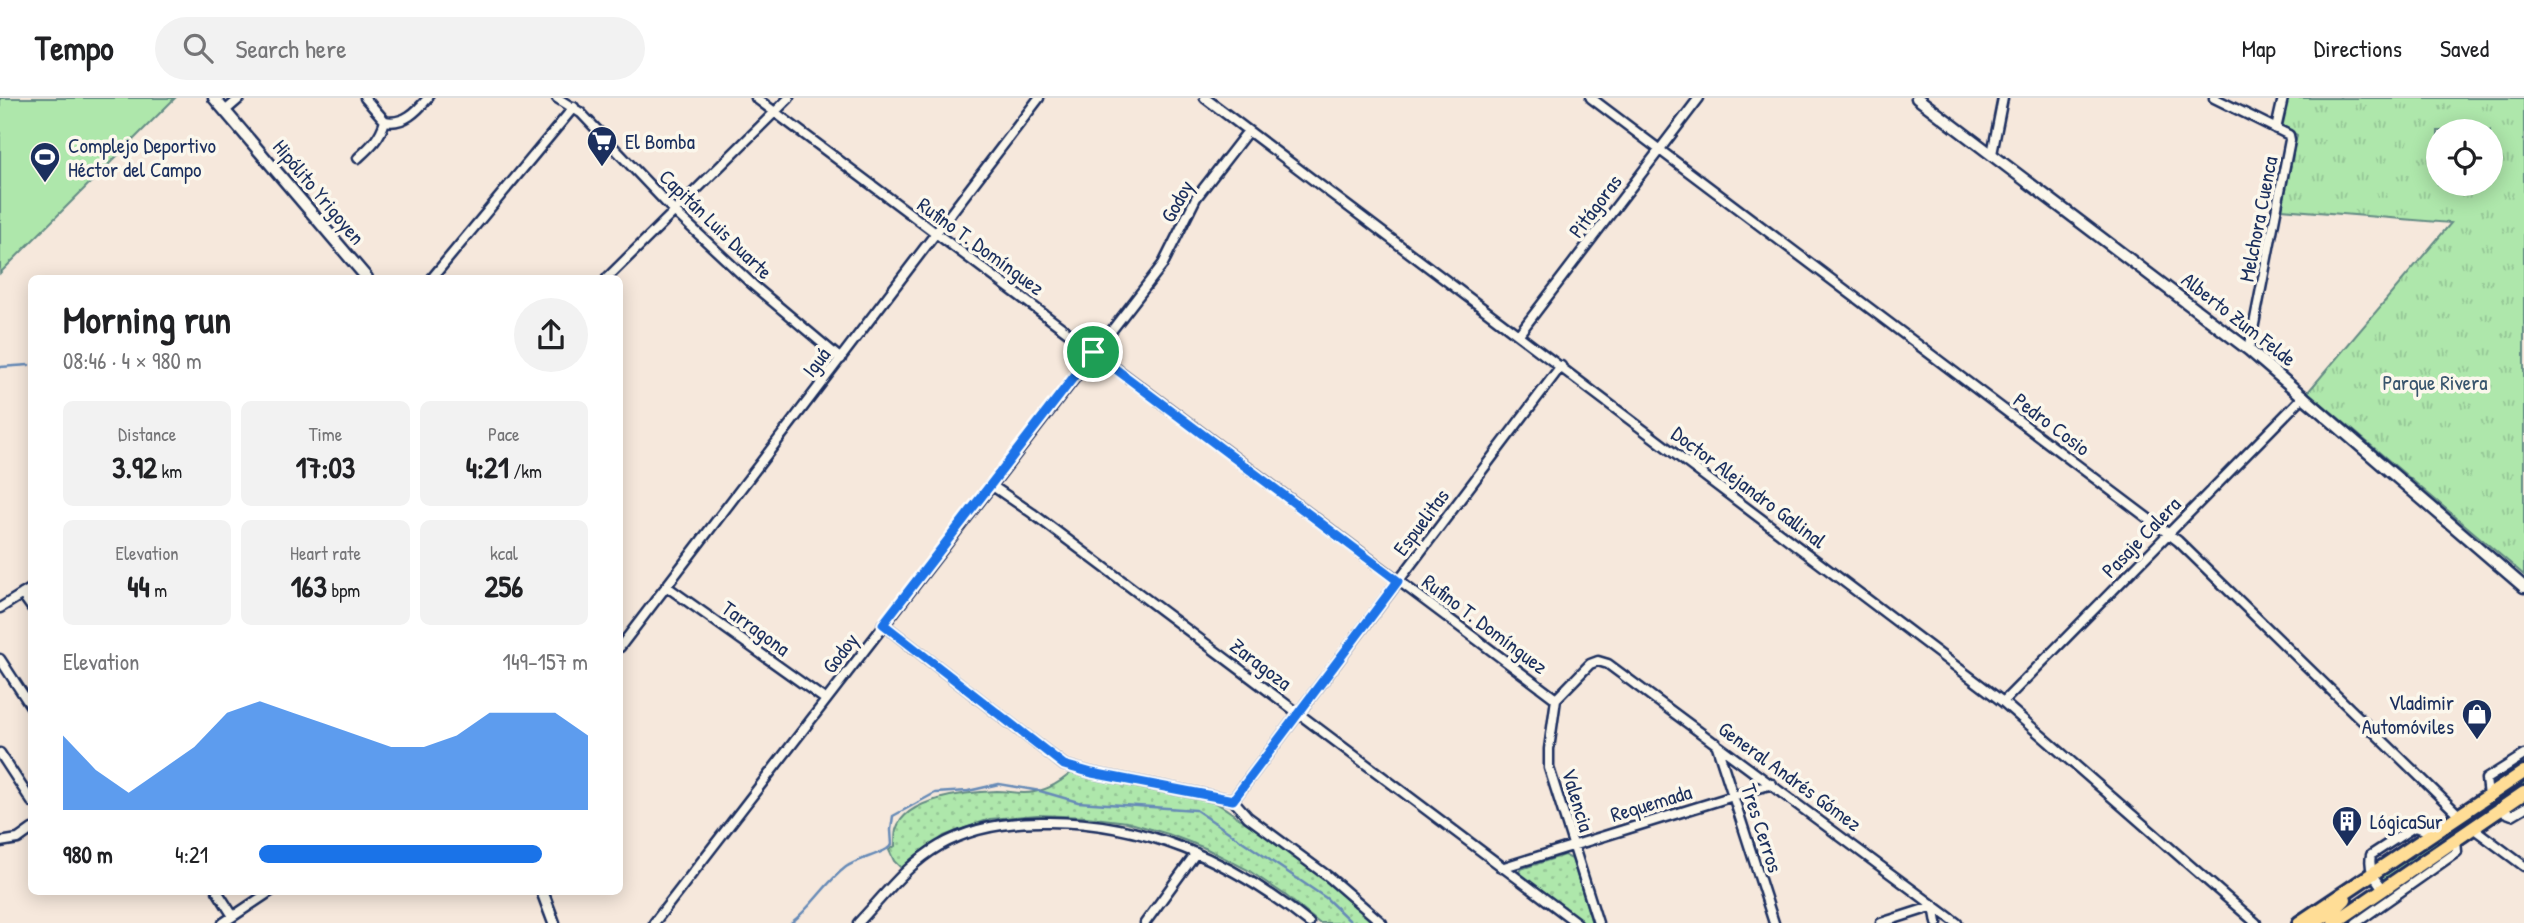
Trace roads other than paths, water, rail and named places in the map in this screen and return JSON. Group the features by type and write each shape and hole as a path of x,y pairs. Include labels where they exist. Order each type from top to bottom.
{"main road":[{"path":"2300,923 2524,772"},
{"path":"2334,923 2524,793"},
{"path":"2314,923 2337,907 2353,887"}],"street":[{"name":"Hipólito Yrigoyen","path":"214,98 364,275"},
{"path":"225,111 240,98"},
{"path":"365,98 386,121 393,122 405,119 428,98"},
{"name":"Capitán Luis Duarte","path":"557,98 581,113 675,212 753,285 841,359"},
{"name":"Rufino T. Domínguez","path":"756,98 1556,699"},
{"path":"610,275 789,98"},
{"name":"Iguá","path":"623,643 1039,98"},
{"name":"Doctor Alejandro Gallinal","path":"1205,98 2003,702 2256,923"},
{"name":"Pedro Cosio","path":"1591,98 2169,534 2460,816"},
{"name":"Pitágoras","path":"1519,334 1699,98"},
{"name":"Alberto Zum Felde","path":"1917,98 2249,350 2524,587"},
{"path":"1992,154 2003,98"},
{"path":"2214,98 2276,128"},
{"name":"Melchora Cuenca","path":"2249,350 2291,145 2288,135 2276,128 2283,98"},
{"path":"434,275 573,107"},
{"path":"358,158 381,135 386,121"},
{"name":"Godoy","path":"654,923 1163,264 1196,198 1248,131"},
{"name":"Espuelitas","path":"1233,800 1561,366"},
{"name":"Pasaje Calera","path":"2003,702 2304,396"},
{"name":"Zaragoza","path":"991,485 1032,513 1577,923"},
{"name":"Tarragona","path":"666,586 826,700"},
{"path":"0,608 28,590"},
{"path":"22,594 28,602"},
{"path":"883,624 1064,765 1092,773 1233,800 1248,817 1329,877 1382,923"},
{"path":"0,659 28,702"},
{"name":"General Andrés Gómez","path":"1556,699 1590,664 1598,661 1608,664 1957,923"},
{"name":"Valencia","path":"1556,699 1549,768 1598,923"},
{"name":"Tres Cerros","path":"1716,743 1774,923"},
{"path":"0,753 28,796"},
{"path":"2488,796 2486,779 2524,755"},
{"name":"Requemada","path":"1501,868 1772,784"},
{"path":"2499,810 2512,815 2524,808"},
{"path":"858,923 917,860 963,834 990,826 1031,822 1097,824 1138,832 1195,853 1241,875 1309,923"},
{"path":"2473,828 2524,866"},
{"path":"0,842 18,839 28,832"},
{"path":"2356,923 2457,852 2456,839"},
{"path":"1145,923 1195,853"},
{"path":"2372,873 2384,890"},
{"path":"219,895 233,916"},
{"path":"223,923 265,895"},
{"path":"544,895 554,923"},
{"path":"1881,923 1934,906 1937,923"}],"waterway":[{"path":"0,367 28,365"},
{"path":"791,923 846,867 892,845 893,816 935,793 968,791 999,784 1040,791 1078,802 1196,810 1326,898 1352,923"}],"place":[{"name":"El Bomba","path":"602,168"},
{"name":"Complejo Deportivo Héctor del Campo","path":"45,184"},
{"name":"Vladimir Automóviles","path":"2477,741"},
{"name":"LógicaSur","path":"2347,848"}],"park label":[{"name":"Parque Rivera","path":"2435,382"}]}
